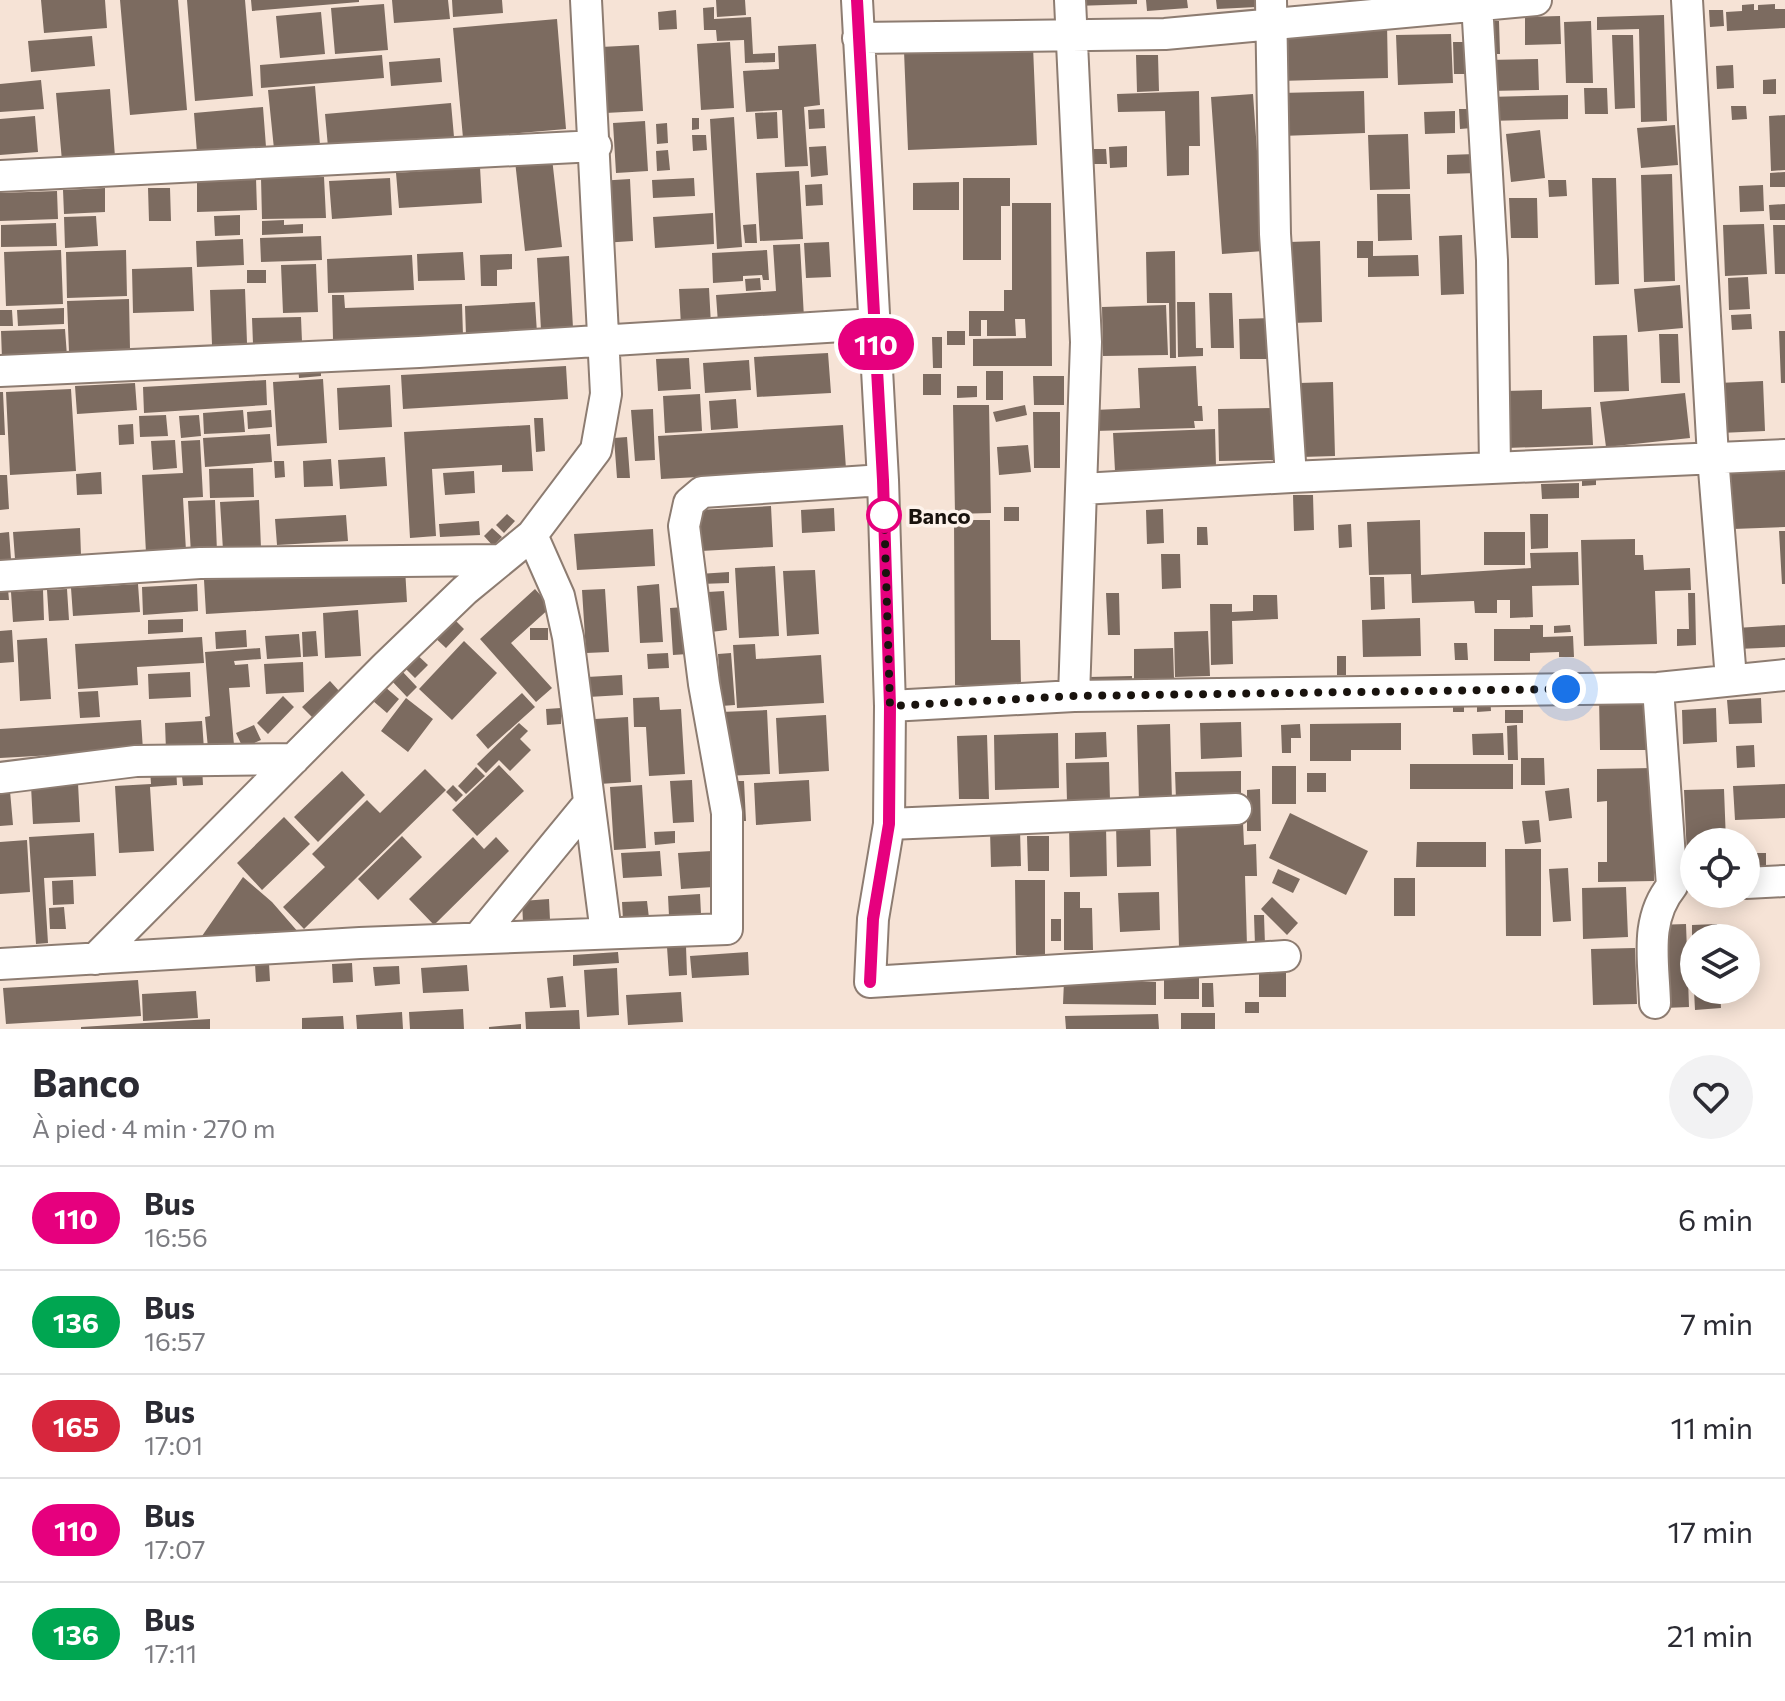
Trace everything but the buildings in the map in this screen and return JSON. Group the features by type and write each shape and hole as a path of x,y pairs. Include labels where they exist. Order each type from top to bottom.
{"street":[{"path":"95,959 385,667 500,560 532,535 596,450 606,394 596,146 586,0"},
{"path":"857,0 883,480 890,706 889,824 873,919 870,982 1285,956"},
{"path":"1070,0 1086,342 1074,696"},
{"path":"858,38 1165,34 1271,11 1536,0"},
{"path":"1687,0 1713,457 1731,679"},
{"path":"1477,3 1492,260 1495,467"},
{"path":"1271,11 1275,234 1291,477"},
{"path":"0,176 596,146"},
{"path":"0,371 603,342 875,324"},
{"path":"1082,489 1785,455"},
{"path":"0,964 478,938 727,929 727,813 689,574 684,526 689,503 702,492 883,480"},
{"path":"532,535 549,569 565,619 606,933"},
{"path":"0,576 200,563 500,560"},
{"path":"890,706 1074,696 1658,688 1785,675"},
{"path":"1658,688 1680,861"},
{"path":"0,778 136,761 294,759"},
{"path":"478,938 589,803"},
{"path":"889,824 1236,809"},
{"path":"1760,882 1785,881"},
{"path":"1655,1003 1652,924 1662,898 1680,887"}],"bus line":[{"name":"110","path":"857,0 883,480 890,706 889,824 873,919 870,982"}],"place":[{"name":"Banco","path":"884,515"}],"route":[{"path":"884,515 884,508 890,706 1074,696 1566,689"}]}
